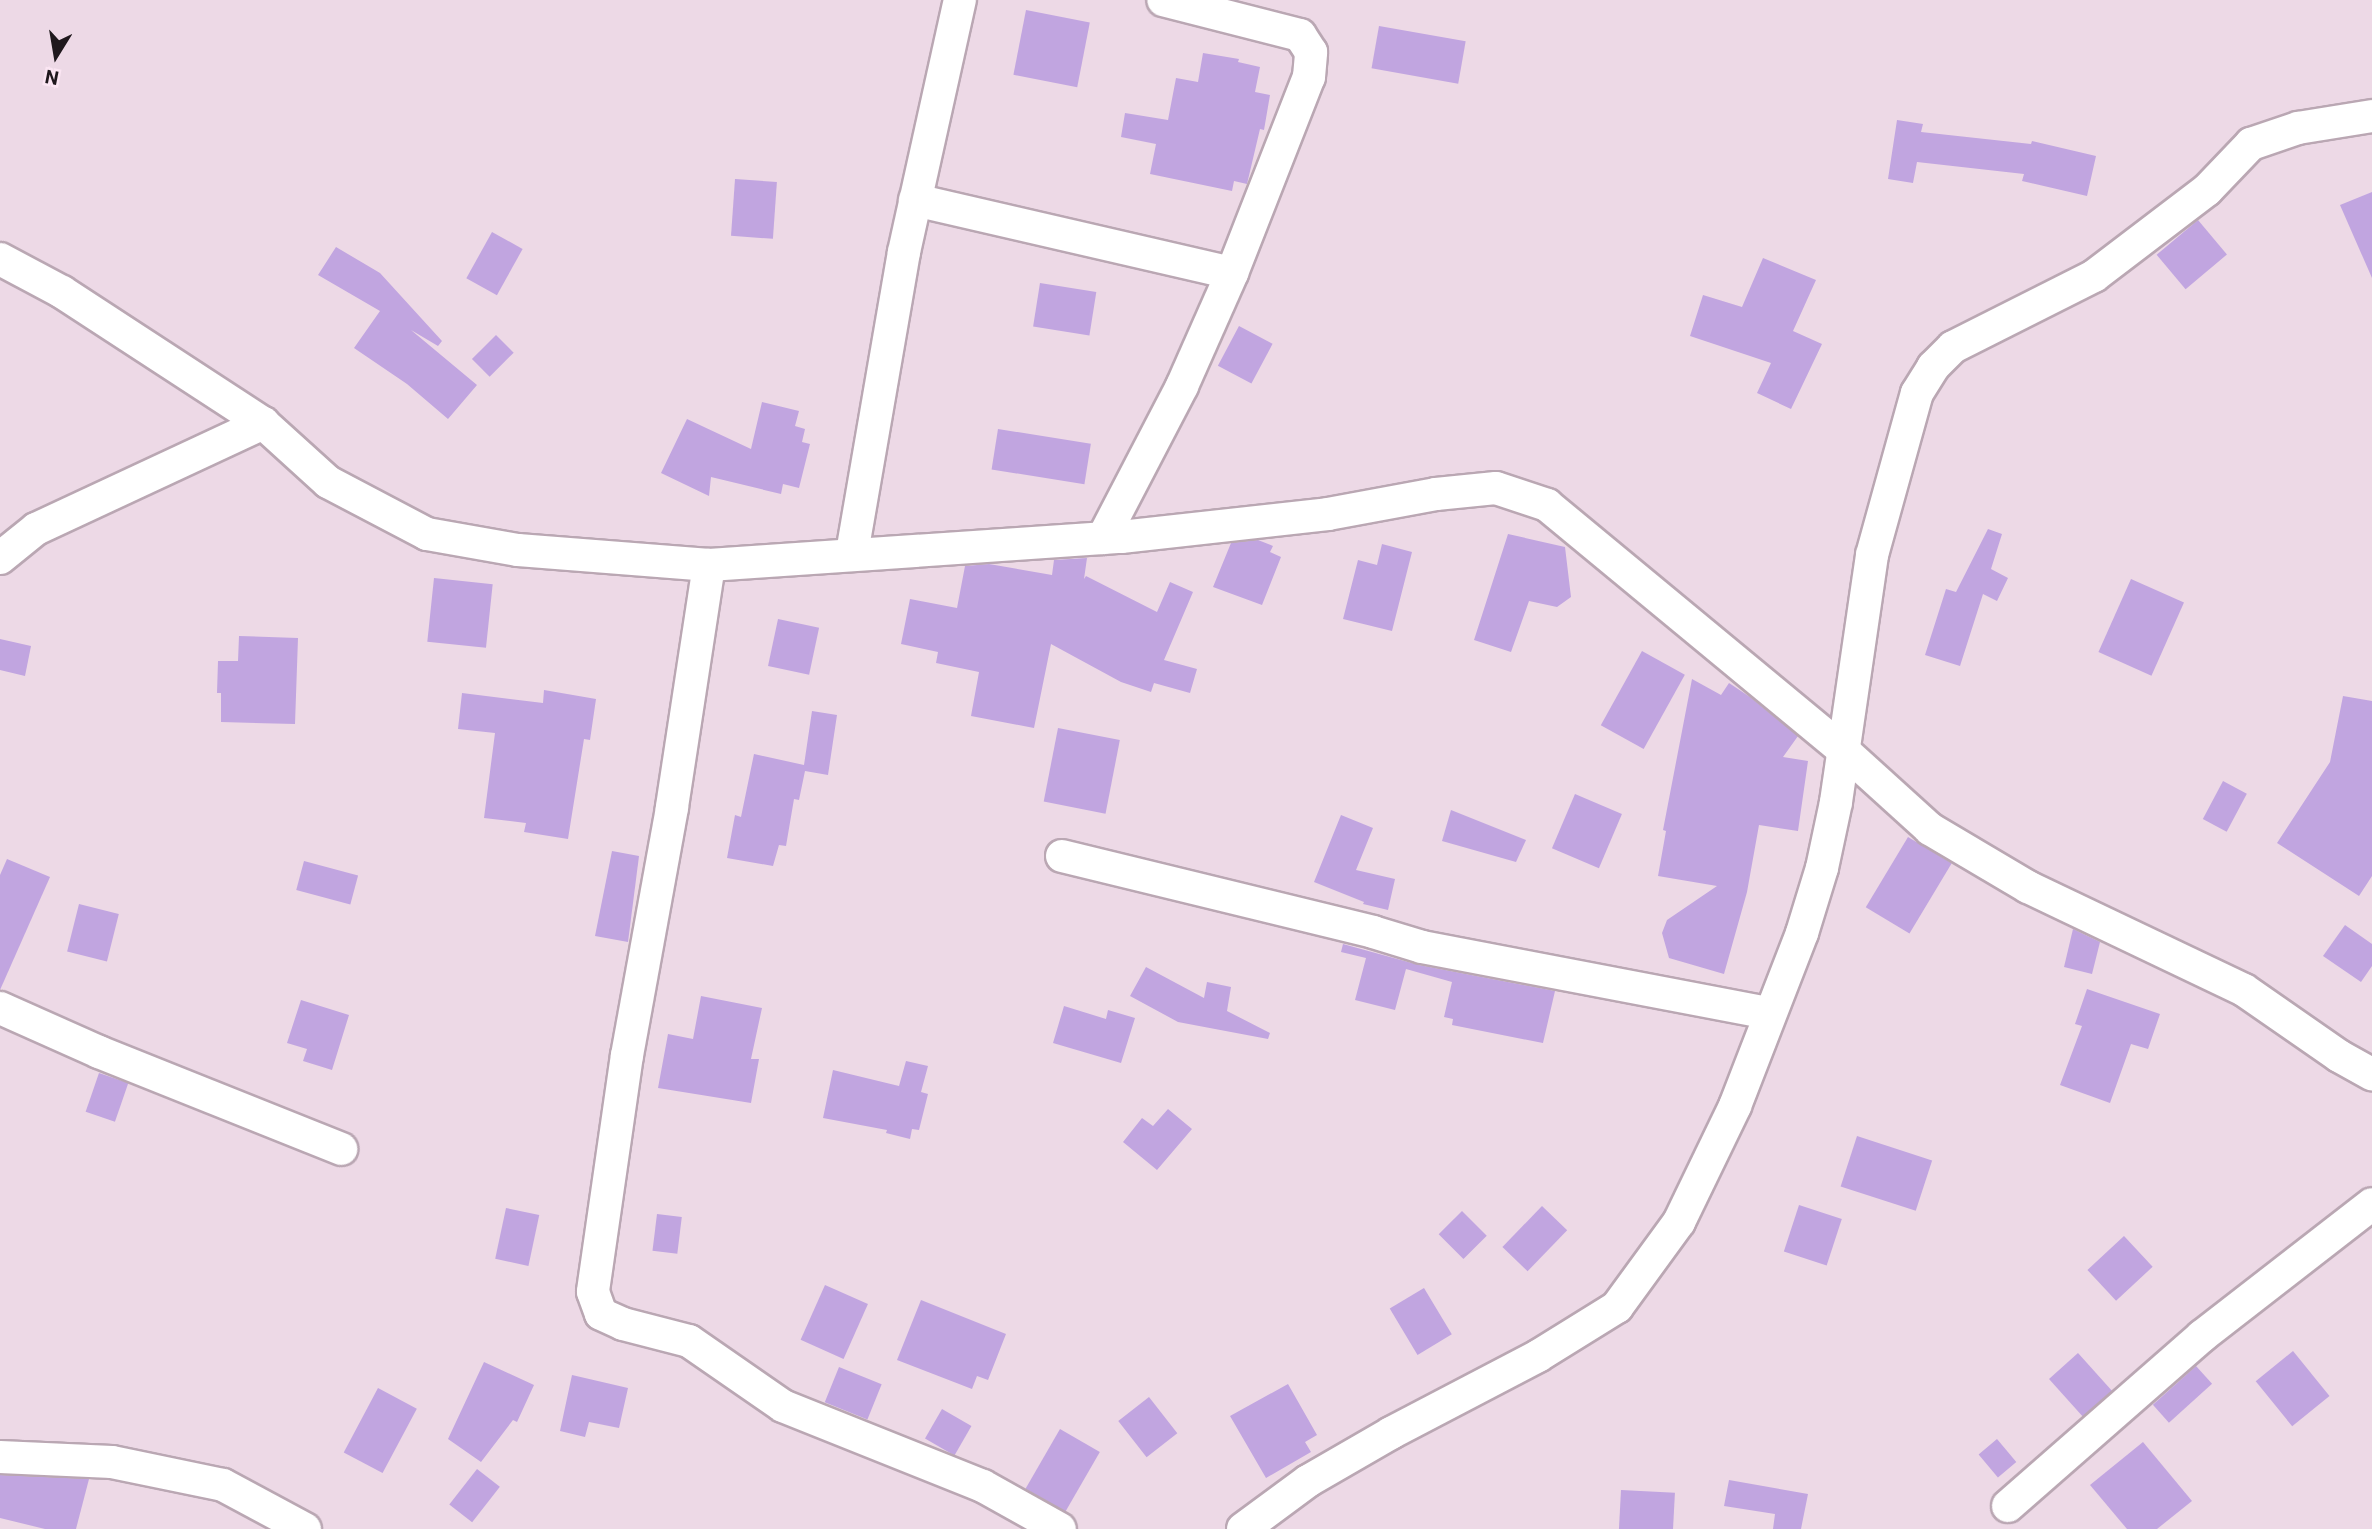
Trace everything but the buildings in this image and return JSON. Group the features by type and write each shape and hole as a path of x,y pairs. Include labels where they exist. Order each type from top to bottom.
{"street":[{"path":"852,553 915,200 960,0"},
{"path":"1103,538 1182,386 1232,273 1309,77 1311,52 1300,35 1163,0"},
{"path":"1243,1529 1332,1467 1538,1356 1617,1307 1679,1222 1735,1106 1801,933 1822,868 1843,750 1872,555 1917,393 1933,367 1954,347 2094,276 2207,190 2252,144 2298,128 2372,116"},
{"path":"915,200 1232,273"},
{"path":"0,259 62,292 263,424 328,482 426,534 518,550 709,565 852,553 1103,538 1328,514 1436,494 1496,488 1547,506 1843,750 1930,829 2028,887 2244,990 2339,1056 2372,1074"},
{"path":"0,558 36,530 263,424"},
{"path":"709,565 673,808 625,1068 593,1292 601,1314 623,1324 689,1341 757,1391 783,1406 983,1486 1060,1529"},
{"path":"1062,856 1422,947 1769,1013"},
{"path":"0,1007 99,1052 341,1149"},
{"path":"2008,1506 2202,1336 2372,1204"},
{"path":"0,1457 112,1462 223,1485 305,1529"}]}
